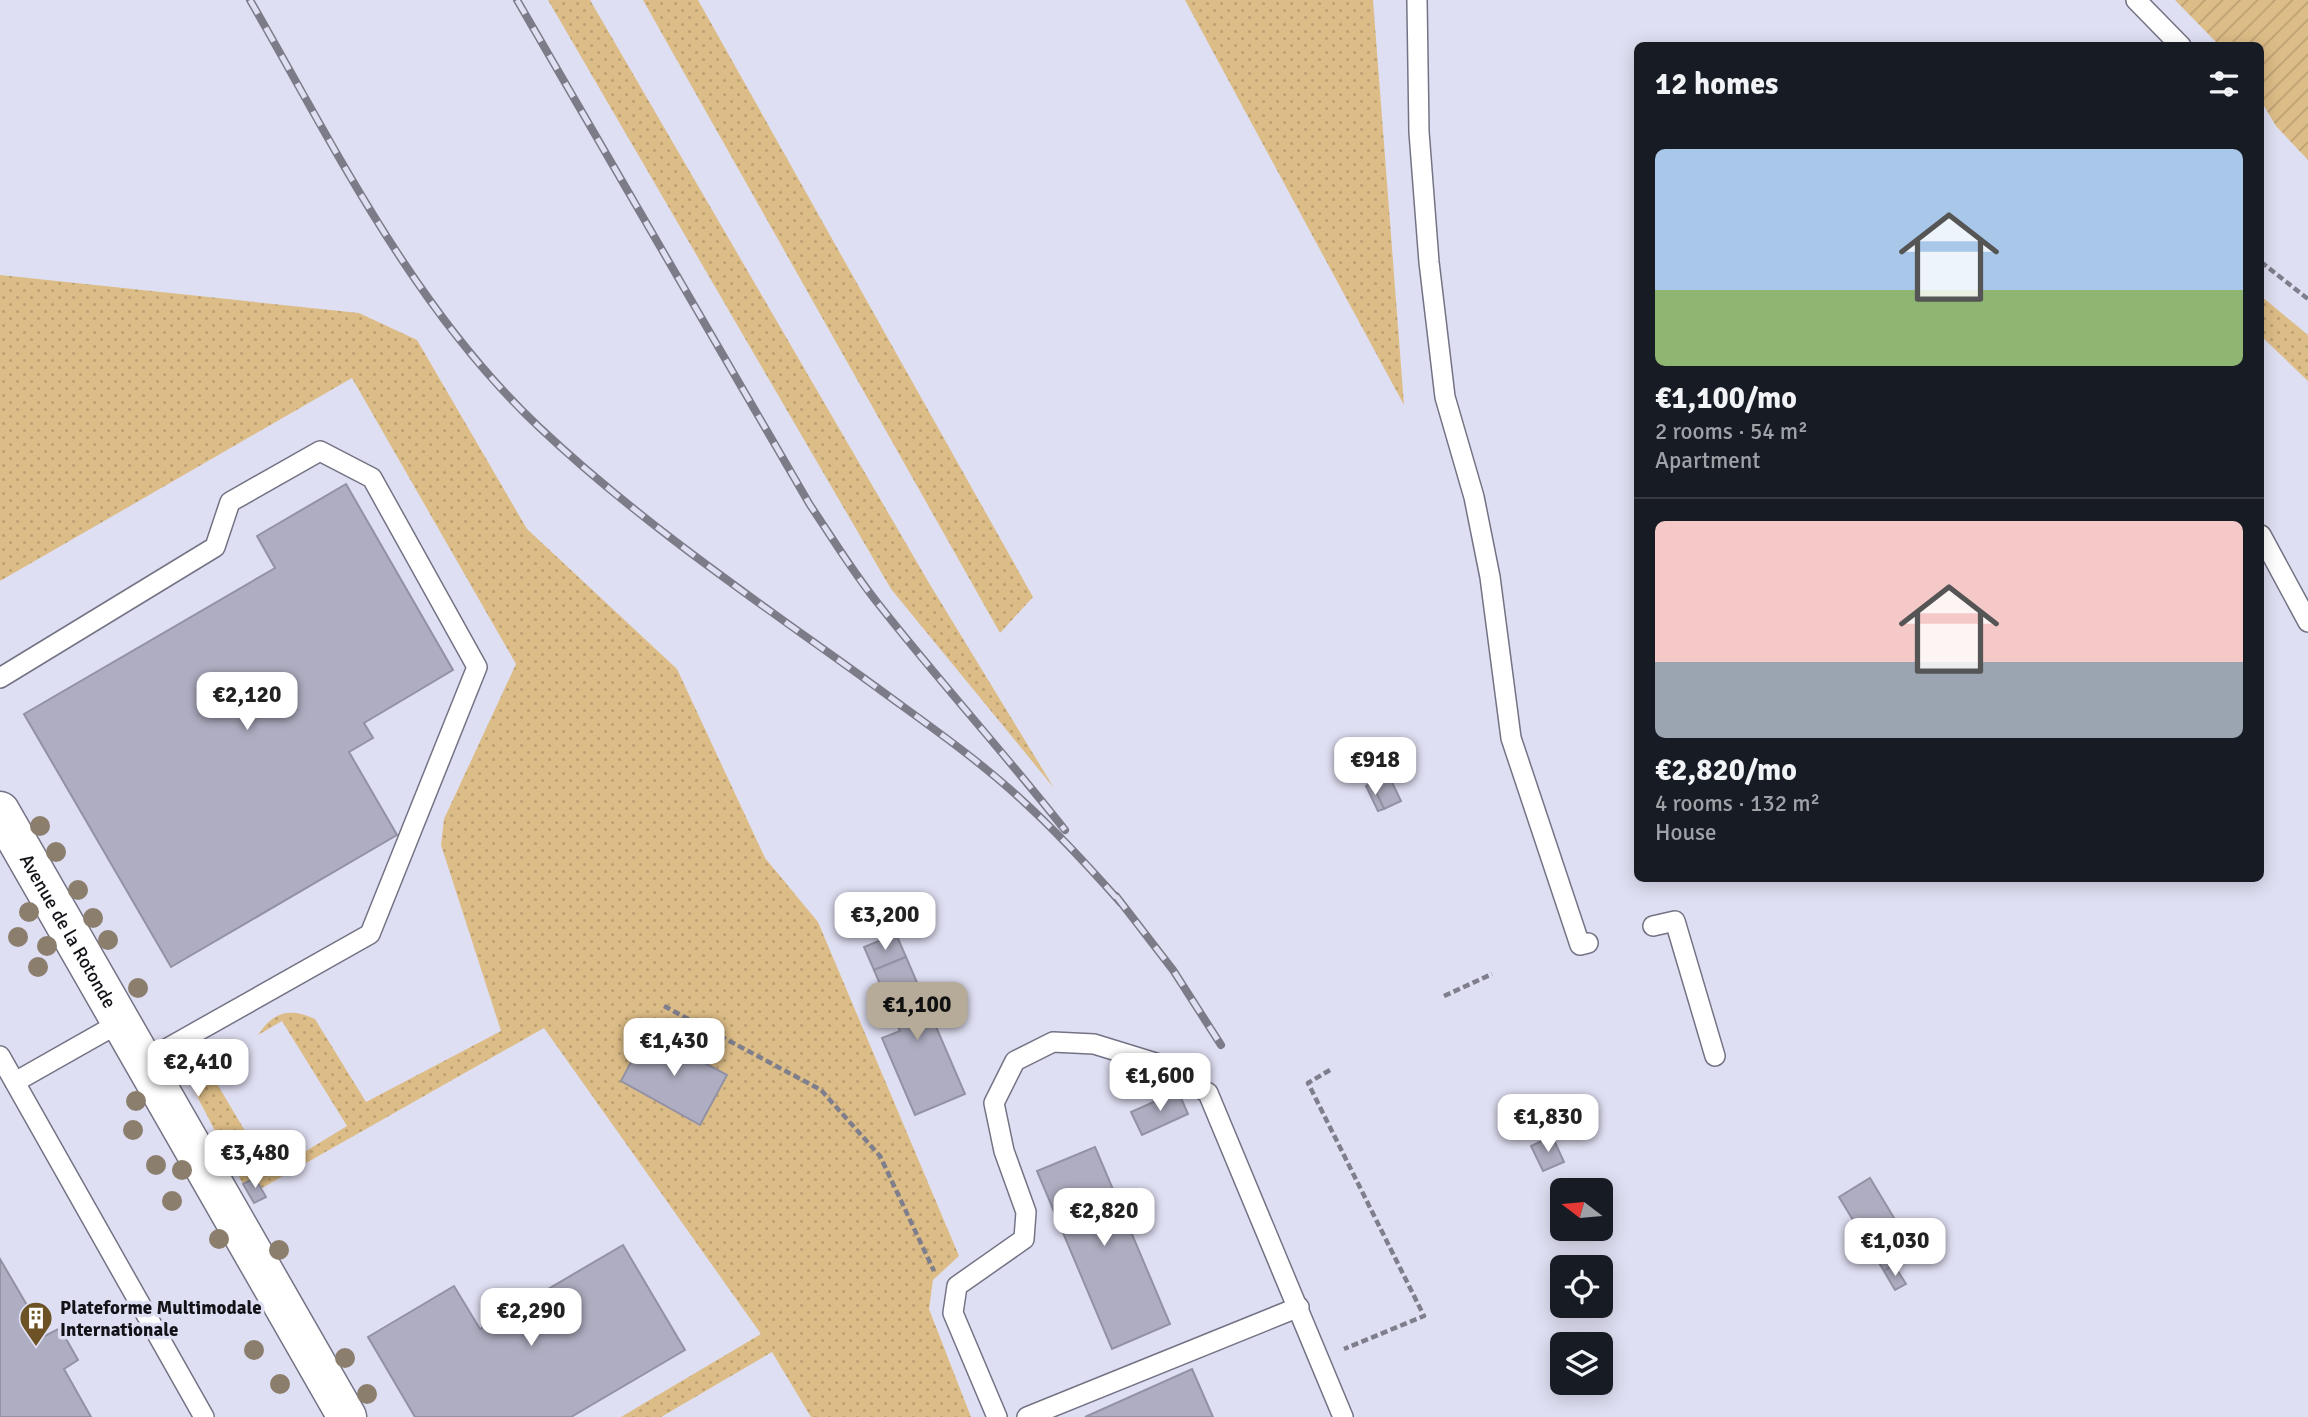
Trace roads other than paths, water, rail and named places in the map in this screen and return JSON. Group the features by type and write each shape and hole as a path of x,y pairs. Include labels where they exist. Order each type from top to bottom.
{"street":[{"name":"Avenue de la Rotonde","path":"0,811 346,1417"}],"lane":[{"path":"1417,0 1419,132 1432,290 1445,397 1474,497 1490,577 1511,738 1580,945 1588,943"},
{"path":"2136,0 2177,42"},
{"path":"0,678 215,547 230,502 320,450 372,478 477,667 370,934 143,1062"},
{"path":"2264,541 2308,622"},
{"path":"1653,926 1675,920 1715,1056"},
{"path":"15,1082 121,1022"},
{"path":"998,1417 953,1314 957,1286 1024,1239 1026,1212 1004,1151 994,1103 1014,1061 1053,1042 1094,1044 1159,1064 1208,1093 1343,1417"},
{"path":"0,1056 204,1417"},
{"path":"1027,1417 1299,1307"}],"railway":[{"path":"250,0 379,224 453,331 494,381 579,463 663,532 990,772 1049,826 1121,903"},
{"path":"517,0 810,505 852,569 1065,830"},
{"path":"1116,896 1173,970 1221,1045"}],"place":[{"name":"Plateforme Multimodale Internationale","path":"36,1348"}]}
